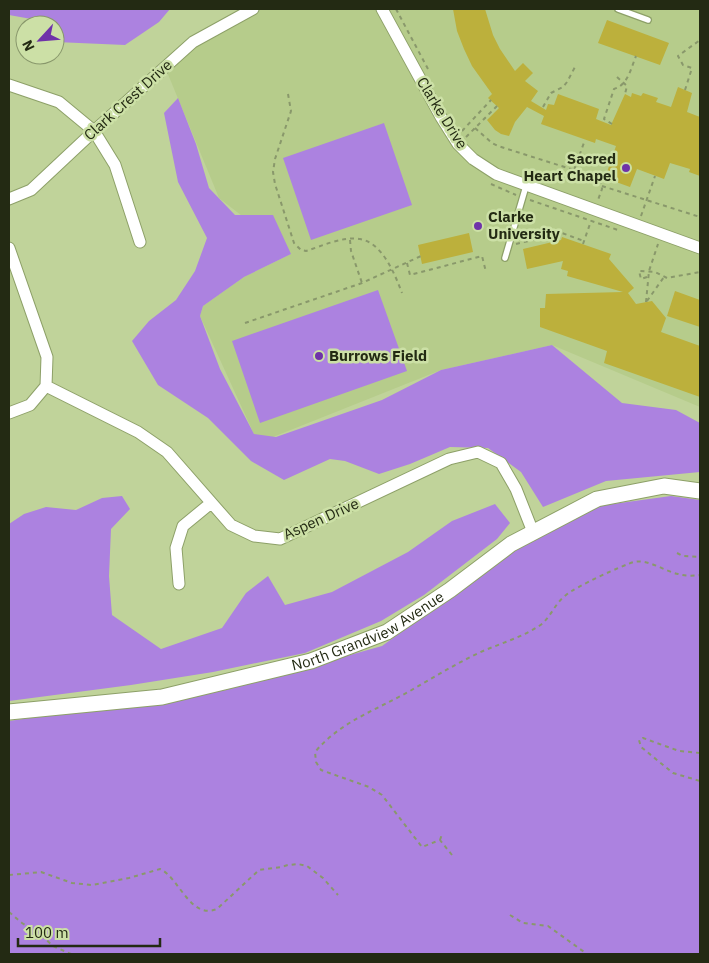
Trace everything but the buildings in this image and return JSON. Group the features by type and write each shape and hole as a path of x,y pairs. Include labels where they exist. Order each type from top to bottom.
{"street":[{"name":"Clark Crest Drive","path":"9,199 31,190 193,42 254,9"},
{"name":"Clarke Drive","path":"382,9 441,117 458,144 473,159 525,191 700,248"},
{"path":"9,85 60,102 94,131 114,165 140,242"},
{"path":"9,248 47,357 46,386 30,404 9,413"},
{"name":"Aspen Drive","path":"46,386 138,432 167,452 231,525 254,536 280,539 449,459 478,452 501,463 516,489 533,532"},
{"name":"North Grandview Avenue","path":"9,712 162,697 311,660 386,632 450,590 511,544 598,499 664,486 700,491"},
{"path":"179,584 176,548 183,526 211,503"}],"lane":[{"path":"618,9 648,20"},
{"path":"505,258 525,191"}],"path":[{"path":"685,90 692,68 683,65 678,56 700,40"},
{"path":"612,124 604,119 614,89 624,83 636,56"},
{"path":"542,107 551,93 563,87 574,67"},
{"path":"617,77 628,86 624,94"},
{"path":"288,94 291,111 275,159 274,172 275,184 296,247 306,251 350,239 361,239 375,247 393,270 402,294"},
{"path":"491,100 462,132 466,138 497,106"},
{"path":"475,128 498,146 593,176 601,183 598,200"},
{"path":"574,170 584,140"},
{"path":"637,226 655,176"},
{"path":"486,180 492,185 525,191 591,221 625,233"},
{"path":"601,186 700,217"},
{"path":"509,246 562,233 583,243 591,221"},
{"path":"350,239 351,251 362,283"},
{"path":"658,244 647,278 646,302 664,277"},
{"path":"245,323 362,283 421,256"},
{"path":"407,263 410,274 482,256 486,272"},
{"path":"647,278 642,279 639,271 649,271 666,278 700,272"},
{"path":"677,553 683,556 700,558"},
{"path":"440,840 422,847 382,795 369,787 321,770 316,762 315,752 322,743 347,723 409,691 446,669 538,626 547,620 566,594 625,565 636,561 646,562 677,574 700,575"},
{"path":"700,754 679,751 643,738 639,740 640,747 673,773 700,781"},
{"path":"440,840 442,834"},
{"path":"440,840 452,855"},
{"path":"9,875 41,872 72,883 92,884 129,878 160,869 166,872 192,903 210,912 217,909 259,870 298,864 307,866 314,871 338,895"},
{"path":"9,912 22,923 42,935 53,946 71,954"},
{"path":"510,915 523,923 548,926 587,954"}],"shaded area":[{"path":"9,9 170,9 159,22 125,45 65,42 65,15 9,15"},
{"name":"Clarke University","path":"253,9 700,9 700,407 552,345 441,370 258,443 200,316 203,306 244,277 291,254 219,198 165,67"},
{"path":"178,98 196,144 209,188 235,215 273,215 291,254 244,277 203,306 200,316 220,369 254,434 276,437 382,400 441,370 552,345 622,403 676,410 700,423 700,472 606,481 543,507 521,472 488,448 450,447 410,464 379,474 345,461 330,459 284,480 251,461 208,418 158,385 132,341 149,321 176,300 195,271 207,238 178,182 164,113"},
{"path":"384,123 412,205 311,240 283,158"},
{"name":"Burrows Field","path":"378,290 407,371 260,423 232,341"},
{"path":"122,496 130,509 111,529 109,576 112,615 161,649 222,628 246,593 268,576 285,605 332,592 408,552 452,521 495,504 510,523 497,539 424,595 381,621 305,653 213,672 9,701 9,524 24,514 46,507 76,510 102,498"},
{"path":"671,496 700,500 700,954 9,954 9,721 226,690 382,646 516,549 598,506"}],"place":[{"name":"Sacred Heart Chapel","path":"626,168"},
{"name":"Clarke University","path":"478,226"},
{"name":"Burrows Field","path":"319,356"}]}
